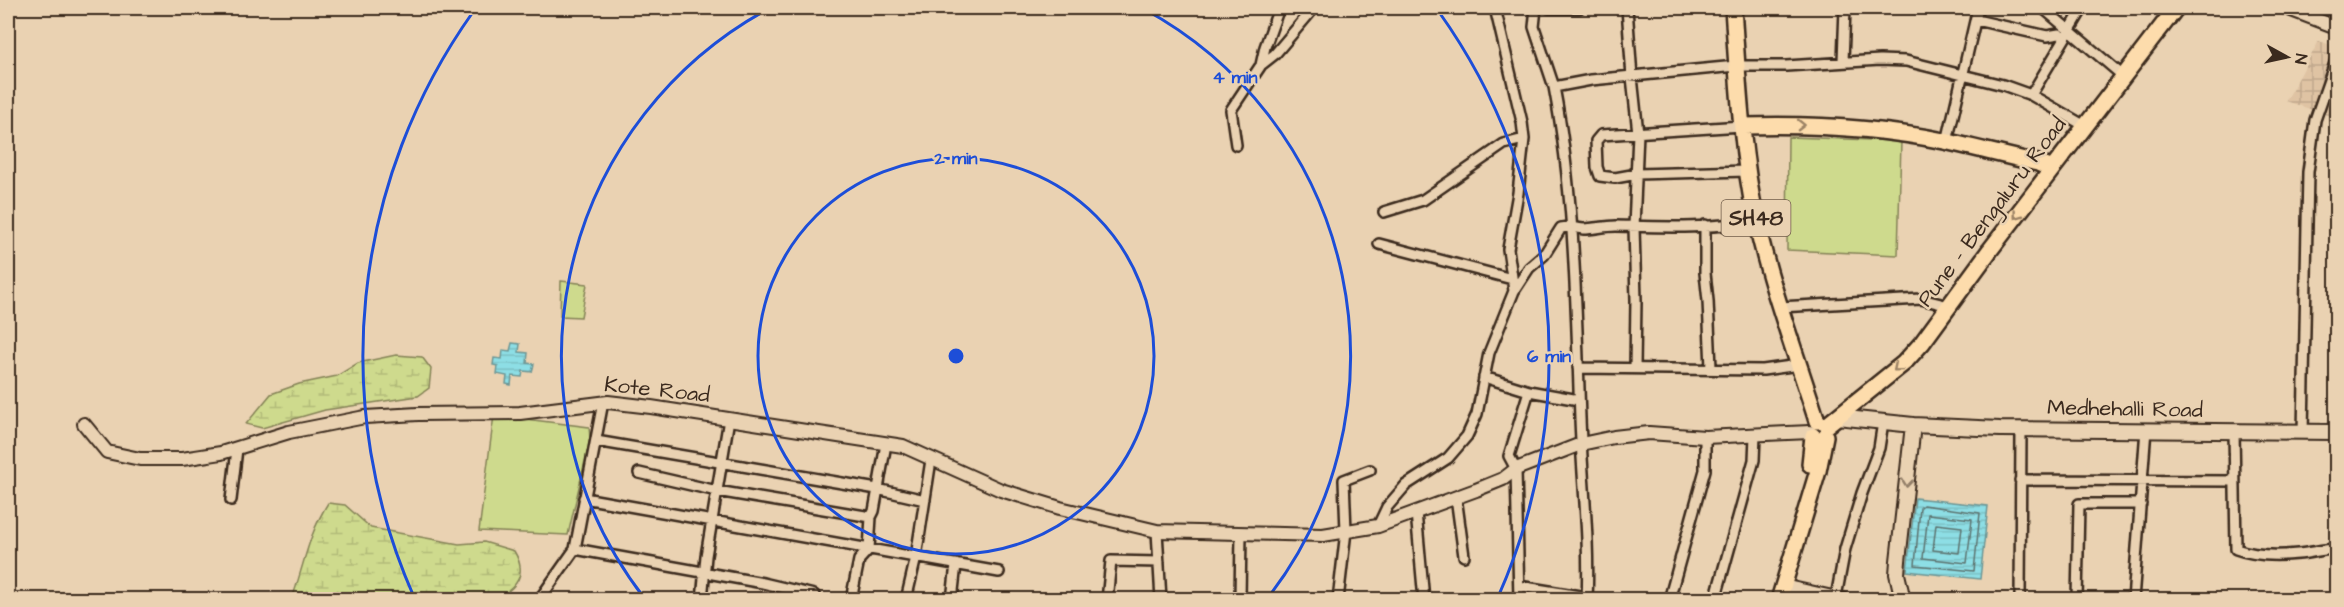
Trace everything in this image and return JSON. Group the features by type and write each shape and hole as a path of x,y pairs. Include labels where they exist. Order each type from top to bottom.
{"main road":[{"name":"SH48","path":"1734,8 1736,66 1742,126 1756,221 1780,307 1821,428 1818,471 1781,592"},
{"name":"Pune - Bengaluru Road","path":"1821,428 1904,363 1922,344 1948,306 2176,8"},
{"path":"1742,126 1820,126 1947,142 2052,169"},
{"name":"Medhehalli Road","path":"1821,428 1883,422 2021,429 2337,432"},
{"path":"1903,600 1898,561 1913,425"},
{"name":"SH48","path":"1771,600 1821,428"}],"street":[{"path":"1261,65 1264,47 1279,8"},
{"path":"1236,145 1231,110 1261,65 1275,54 1314,8"},
{"path":"1495,8 1524,139 1518,193 1508,249 1514,291"},
{"path":"1536,8 1534,27 1554,87 1560,117 1573,226 1586,517 1585,600"},
{"path":"1549,8 1579,8"},
{"path":"1627,8 1638,133 1634,227 1635,368"},
{"path":"1843,61 1845,8"},
{"path":"1947,142 1978,8"},
{"path":"2043,8 2123,76"},
{"path":"2031,95 2083,8"},
{"path":"2286,8 2337,27"},
{"path":"1976,20 2047,36 2059,34"},
{"path":"2303,433 2308,172 2315,120 2337,60"},
{"path":"1554,87 1591,80 1736,66 1786,66 1843,61 1906,61 2031,95 2085,126"},
{"path":"1742,126 1605,134 1596,141 1597,167 1600,176 1615,178 1637,174 1747,171"},
{"path":"1384,212 1423,200 1504,144 1524,139"},
{"path":"1378,526 1387,507 1406,485 1448,458 1467,436 1478,414 1490,353 1514,291 1529,268 1544,255 1561,228 1614,226 1665,228 1735,225 1756,221"},
{"path":"1705,225 1705,273 1711,368"},
{"path":"1379,243 1512,279"},
{"path":"1780,307 1921,299 1948,306"},
{"path":"1578,368 1764,370 1799,365"},
{"path":"1484,377 1529,391 1579,400"},
{"path":"1519,600 1516,469 1509,456 1529,391"},
{"path":"541,599 575,549 603,402"},
{"name":"Kote Road","path":"84,424 107,452 140,459 183,459 237,449 289,432 365,417 520,413 603,402 903,446 1011,493 1060,508 1157,531 1323,535 1378,526 1503,479 1516,469 1581,444 1649,433 1705,437 1755,435 1821,428"},
{"path":"702,600 704,572 729,419"},
{"path":"1781,592 1841,598 1845,549 1879,448 1883,422"},
{"path":"2020,600 2021,429"},
{"path":"2133,600 2144,480 2146,429"},
{"path":"2234,431 2236,549 2248,553 2300,554 2323,549 2337,549"},
{"path":"1715,600 1754,460 1755,435"},
{"path":"1669,600 1705,470 1705,437"},
{"path":"596,441 878,489 925,501"},
{"path":"851,600 859,560 869,549 871,517 886,444"},
{"path":"231,500 237,449"},
{"path":"906,600 916,557 931,460"},
{"path":"1338,600 1346,531 1344,480 1370,470"},
{"path":"639,473 717,491 871,517"},
{"path":"2020,480 2234,481"},
{"path":"1456,497 1464,556"},
{"path":"584,498 999,572"},
{"path":"2077,600 2079,504 2141,504"},
{"path":"1416,512 1424,600"},
{"path":"1157,531 1161,600"},
{"path":"1240,533 1240,600"},
{"path":"575,549 814,595"},
{"path":"1107,600 1111,561 1159,562"},
{"path":"952,600 956,564"},
{"path":"1520,586 1580,596 1585,600"}],"shaded area":[{"path":"2319,41 2336,47 2336,118 2286,101"}],"green space":[{"path":"1788,137 1901,141 1898,255 1787,250"},
{"path":"561,281 587,284 581,317 560,316"},
{"path":"396,355 422,357 431,369 429,388 418,396 325,410 262,428 246,424 271,394 299,384 337,376 358,363"},
{"path":"494,415 589,427 590,439 568,535 479,531"},
{"path":"328,503 345,505 371,528 459,544 484,542 514,551 520,567 518,579 510,590 497,599 292,599 311,538"}],"water":[{"path":"512,343 520,344 519,352 528,353 527,363 534,364 532,372 523,371 522,377 512,376 511,385 506,384 507,376 497,374 498,366 493,365 494,358 502,359 503,350 510,351"},
{"path":"1915,498 1988,506 1980,579 1907,571"}]}
